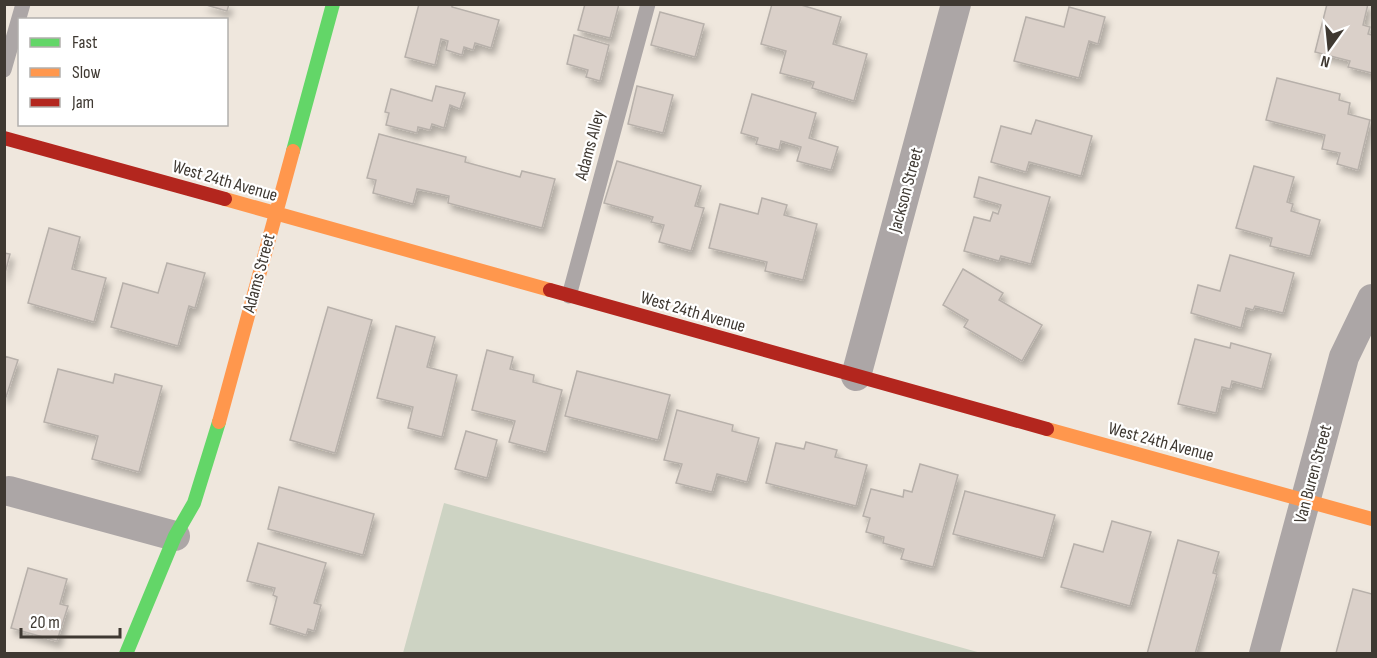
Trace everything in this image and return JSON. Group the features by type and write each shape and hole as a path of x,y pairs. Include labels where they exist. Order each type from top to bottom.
{"street":[{"name":"Adams Street","path":"126,654 175,536 194,503 211,453 333,4"},
{"name":"Jackson Street","path":"856,376 956,4"},
{"name":"West 24th Avenue","path":"4,138 1372,519"},
{"name":"Van Buren Street","path":"1264,654 1344,357 1372,299"},
{"path":"9,491 175,536"}],"lane":[{"name":"Adams Alley","path":"569,296 648,4"},
{"path":"4,70 18,21"}],"green space":[{"path":"444,503 981,653 403,653"}],"building":[{"path":"203,4 229,4 227,11"},
{"path":"419,4 452,4 452,7 499,20 491,48 475,43 473,50 464,47 462,55 446,50 448,41 441,39 435,65 405,57"},
{"path":"585,4 619,4 610,38 578,30"},
{"path":"772,4 798,4 841,17 833,44 867,54 854,101 812,88 814,82 780,73 786,51 761,44"},
{"path":"1327,4 1368,4 1363,25 1370,27 1368,34 1372,35 1372,73 1348,67 1350,61 1315,52"},
{"path":"1069,7 1105,17 1098,44 1089,41 1079,78 1014,61 1026,17 1064,27"},
{"path":"660,12 704,24 695,57 651,45"},
{"path":"574,35 609,45 600,81 586,77 588,70 567,64"},
{"path":"1277,78 1340,94 1339,100 1350,103 1348,114 1370,120 1358,170 1337,164 1340,153 1322,149 1325,135 1266,120"},
{"path":"436,86 465,93 460,109 450,105 444,128 432,124 430,130 418,127 417,133 386,125 389,113 385,112 391,89 432,101"},
{"path":"637,86 673,95 663,133 628,124"},
{"path":"752,94 816,113 809,138 838,147 831,170 797,161 801,147 781,141 779,150 756,144 758,138 741,133"},
{"path":"1036,120 1092,136 1081,176 1029,162 1026,172 991,162 1001,126 1031,134"},
{"path":"379,134 466,157 465,162 520,177 522,171 555,179 542,228 448,203 449,196 417,189 413,204 373,193 376,180 367,178"},
{"path":"617,161 701,186 695,206 704,208 691,251 659,242 664,225 651,222 653,217 604,203"},
{"path":"1254,166 1294,177 1287,202 1293,204 1291,211 1320,220 1310,256 1270,246 1272,238 1236,228"},
{"path":"979,177 1050,197 1031,264 1001,256 999,261 964,251 974,217 990,221 993,212 998,214 1001,205 974,197"},
{"path":"762,198 787,205 784,215 817,224 803,280 765,271 767,262 709,248 720,204 758,214"},
{"path":"49,228 80,237 72,269 106,278 94,322 28,303"},
{"path":"4,253 10,254 4,277"},
{"path":"1230,255 1294,273 1283,313 1255,306 1253,310 1246,308 1241,328 1191,313 1198,285 1220,291"},
{"path":"167,263 205,273 195,308 189,306 178,346 111,327 123,283 158,293"},
{"path":"963,269 1003,293 999,300 1042,325 1022,361 964,327 968,320 943,305"},
{"path":"328,307 372,320 335,453 290,440"},
{"path":"396,326 435,337 427,367 457,375 442,437 408,428 413,407 377,398"},
{"path":"1195,339 1230,348 1231,343 1271,354 1262,389 1232,381 1230,389 1222,387 1216,413 1178,404"},
{"path":"487,350 513,357 510,369 534,375 533,382 562,390 546,452 509,442 515,421 472,410"},
{"path":"4,356 18,360 6,397 4,397"},
{"path":"58,369 113,383 115,374 162,386 139,472 92,459 98,436 44,422"},
{"path":"577,371 670,395 658,440 565,416"},
{"path":"677,410 733,425 732,431 759,438 747,482 717,474 712,492 676,483 682,464 664,460"},
{"path":"466,431 497,440 487,478 455,469"},
{"path":"806,442 837,450 835,457 867,465 856,506 766,483 776,443 804,449"},
{"path":"920,464 958,475 933,567 901,559 904,549 883,543 884,537 866,532 870,518 863,516 871,489 903,497 904,490 912,492"},
{"path":"279,487 374,514 363,555 268,529"},
{"path":"965,491 1055,515 1043,558 953,534"},
{"path":"1112,521 1151,532 1130,606 1061,587 1074,544 1103,552"},
{"path":"1178,540 1219,552 1213,573 1217,574 1195,654 1147,654"},
{"path":"258,543 326,563 314,603 321,605 314,631 308,629 306,635 270,624 277,597 273,595 275,588 247,581"},
{"path":"28,568 67,579 60,604 68,606 57,641 11,628"},
{"path":"1353,589 1372,594 1372,654 1336,653"}],"traffic: fast":[{"path":"293,151 333,4"},
{"path":"126,654 175,536 194,503 219,422"}],"traffic: slow":[{"path":"219,422 293,151"},
{"path":"225,199 550,290"},
{"path":"1047,429 1372,519"}],"traffic: jam":[{"path":"4,138 225,199"},
{"path":"550,290 1047,429"}]}
